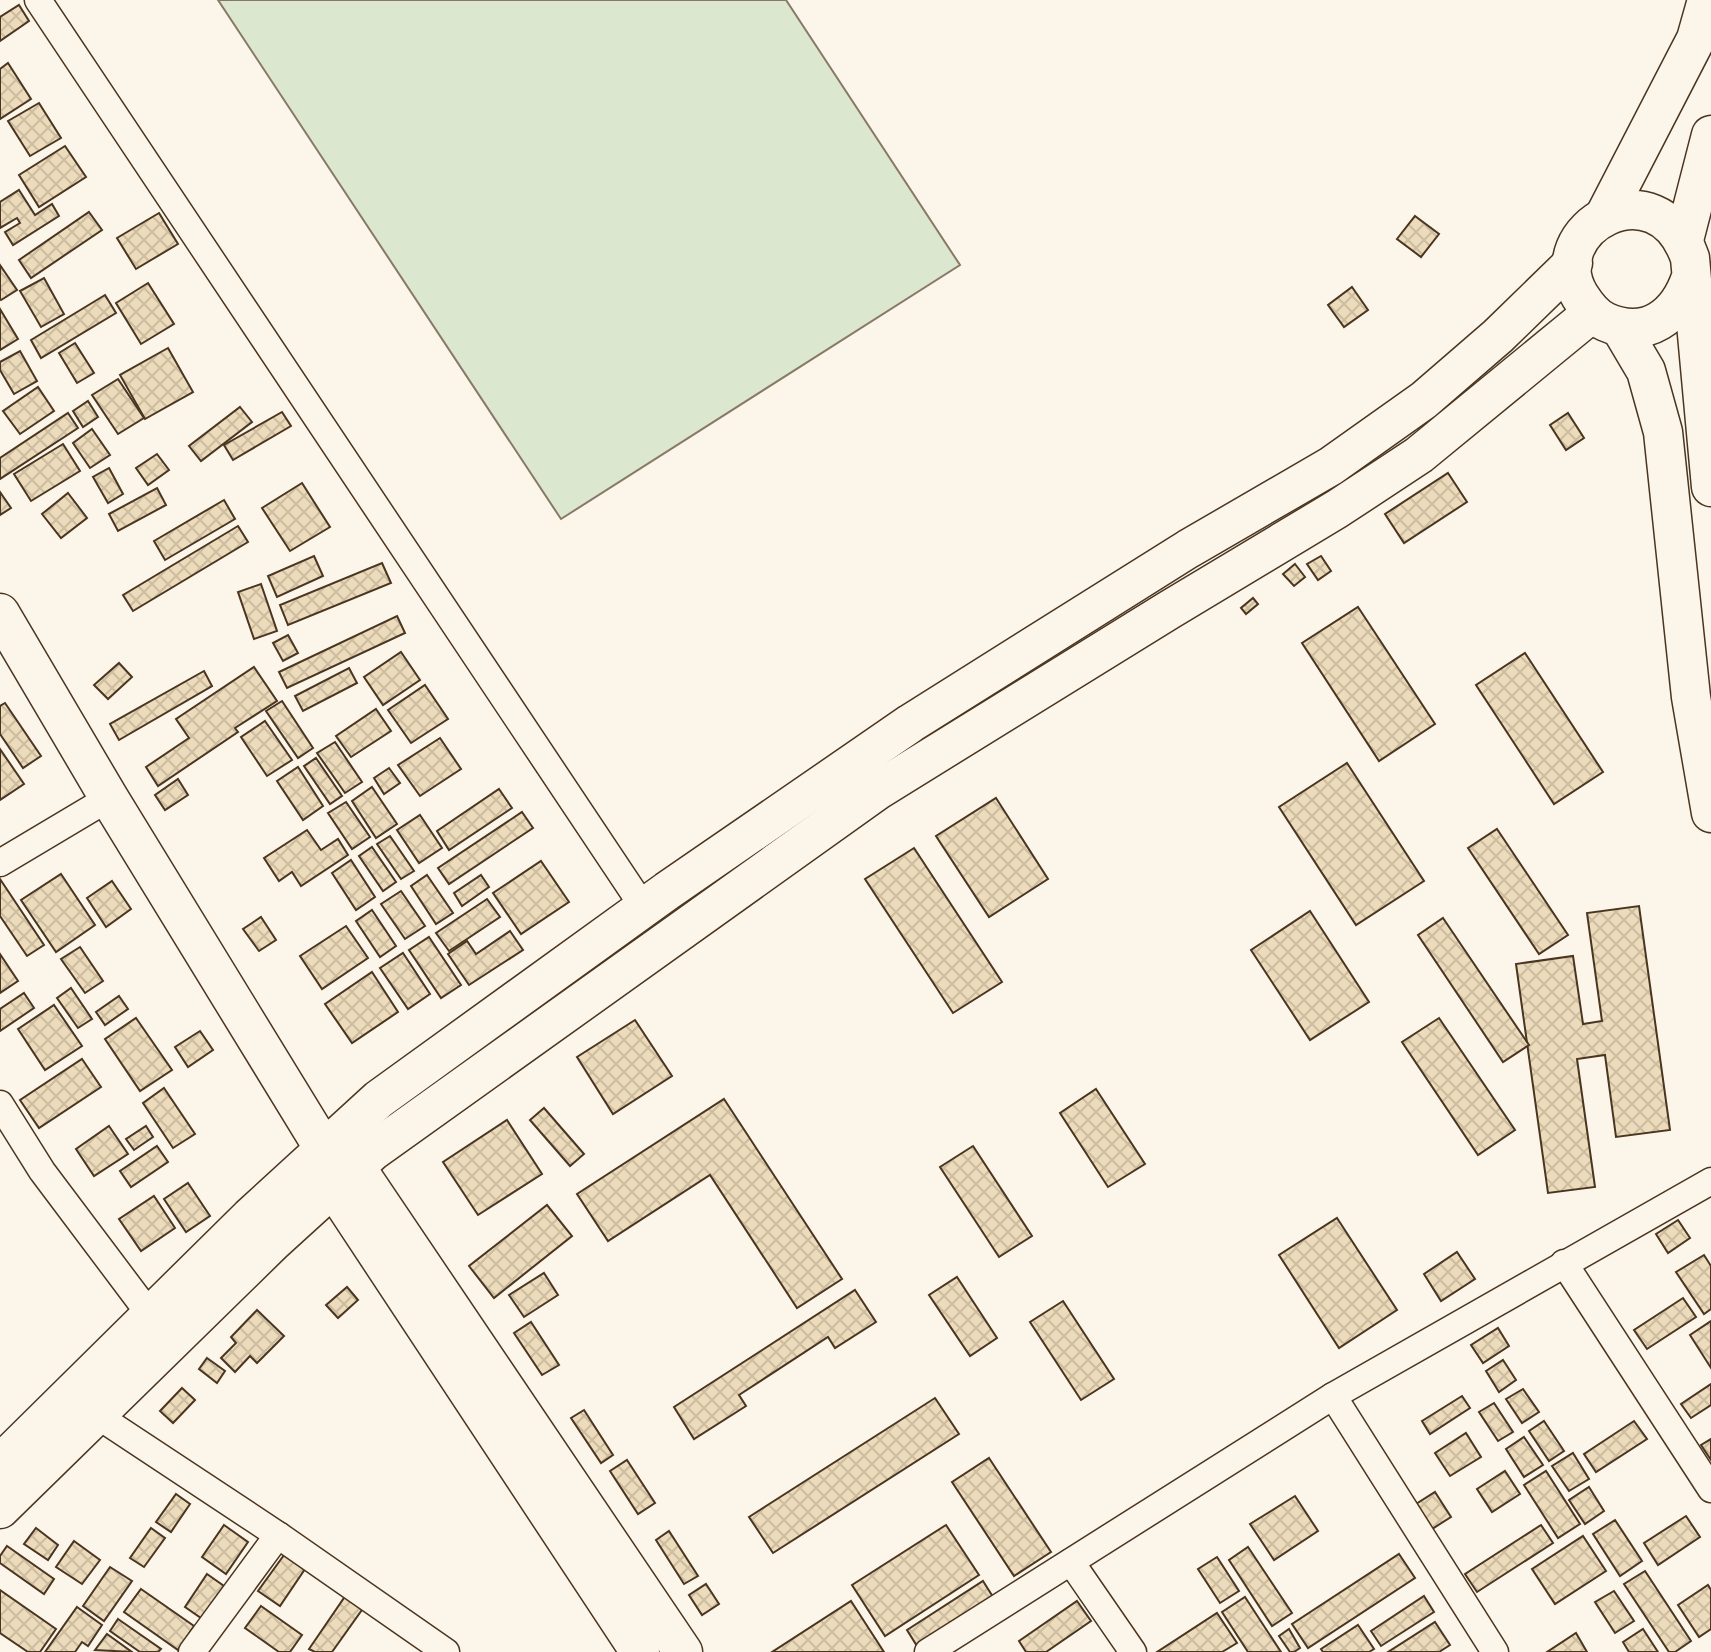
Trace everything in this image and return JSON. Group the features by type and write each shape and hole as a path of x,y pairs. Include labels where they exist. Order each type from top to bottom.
{"street":[{"path":"38,0 644,908"},
{"path":"1604,217 1696,39 1707,0"},
{"path":"1684,240 1711,135"},
{"path":"1711,487 1690,258 1684,240 1672,225 1656,214 1637,210 1616,211 1584,233 1573,263 1576,291 1606,320 1646,371 1663,432 1691,697 1711,813"},
{"path":"0,1509 273,1242 338,1167 379,1099 644,908 911,723 1188,549 1331,466 1434,391 1498,336 1573,263"},
{"path":"0,1464 250,1217 409,1125 878,790 1337,509 1419,455 1606,320 1640,328 1658,322 1674,311 1685,296 1691,277"},
{"path":"0,613 109,798 338,1167 556,1528 640,1652"},
{"path":"0,863 109,798"},
{"path":"0,1104 42,1171 151,1316"},
{"path":"338,1167 683,1652"},
{"path":"928,1652 1333,1396 1711,1181"},
{"path":"1564,1263 1711,1489"},
{"path":"1333,1396 1495,1652"},
{"path":"98,1416 278,1535 446,1652"},
{"path":"192,1652 278,1535"},
{"path":"1071,1562 1133,1652"}],"green space":[{"path":"218,0 786,0 960,265 561,519"}],"building":[{"path":"19,5 29,21 0,41 0,17"},
{"path":"8,63 31,99 0,119 0,69"},
{"path":"39,103 61,138 30,156 8,121"},
{"path":"65,146 86,177 39,207 19,175"},
{"path":"19,190 35,215 52,204 59,216 13,245 5,232 20,223 17,218 0,228 0,202"},
{"path":"89,212 102,230 31,278 19,260"},
{"path":"159,213 178,244 136,269 117,238"},
{"path":"1415,216 1439,234 1421,257 1397,239"},
{"path":"0,265 17,290 1,300 0,299"},
{"path":"44,278 64,314 41,327 20,291"},
{"path":"148,283 174,324 141,344 116,303"},
{"path":"1352,287 1368,310 1344,327 1328,305"},
{"path":"105,295 116,313 41,358 31,340"},
{"path":"0,309 18,339 0,350"},
{"path":"75,343 94,373 77,383 59,353"},
{"path":"168,348 193,392 145,419 120,375"},
{"path":"20,351 37,381 14,394 0,370 0,362"},
{"path":"118,379 144,418 118,434 92,395"},
{"path":"38,387 54,411 20,434 3,411"},
{"path":"88,401 98,417 83,427 73,411"},
{"path":"240,407 252,422 201,461 189,446"},
{"path":"282,412 291,426 233,460 224,445"},
{"path":"68,413 78,428 0,479 0,458"},
{"path":"1568,413 1584,438 1566,450 1550,425"},
{"path":"92,429 110,455 90,468 73,443"},
{"path":"63,444 80,471 31,501 14,474"},
{"path":"157,454 169,470 148,485 136,468"},
{"path":"109,468 123,494 108,503 93,477"},
{"path":"1448,473 1467,502 1404,543 1385,514"},
{"path":"302,483 330,527 290,551 262,508"},
{"path":"157,488 166,505 118,531 109,514"},
{"path":"0,492 11,508 0,515"},
{"path":"68,493 87,518 61,538 42,514"},
{"path":"224,500 235,519 165,560 154,541"},
{"path":"238,526 248,542 133,611 123,595"},
{"path":"314,556 323,576 277,597 268,576"},
{"path":"1321,556 1331,571 1318,580 1307,564"},
{"path":"382,563 391,583 288,625 280,605"},
{"path":"1295,564 1305,577 1294,586 1283,574"},
{"path":"261,584 277,631 254,639 238,592"},
{"path":"1253,598 1258,604 1246,614 1241,608"},
{"path":"1358,607 1435,724 1379,761 1302,643"},
{"path":"397,616 405,633 287,688 279,672"},
{"path":"288,635 298,653 283,661 273,643"},
{"path":"401,652 420,680 383,705 364,677"},
{"path":"1525,653 1603,772 1554,804 1476,685"},
{"path":"119,663 132,677 108,699 94,685"},
{"path":"254,667 277,701 235,728 238,732 158,786 146,767 189,738 176,719"},
{"path":"349,668 357,683 303,711 295,696"},
{"path":"204,671 212,686 119,740 110,724"},
{"path":"425,685 448,719 411,743 388,710"},
{"path":"282,701 313,748 298,758 266,711"},
{"path":"5,703 41,756 23,768 0,734 0,706"},
{"path":"376,709 391,731 351,757 336,736"},
{"path":"265,721 292,760 267,776 241,737"},
{"path":"440,738 461,769 420,796 398,765"},
{"path":"335,742 362,782 345,793 317,753"},
{"path":"0,749 24,784 0,800"},
{"path":"316,758 342,796 330,804 304,766"},
{"path":"1347,763 1424,881 1356,925 1279,807"},
{"path":"298,767 323,806 303,820 277,781"},
{"path":"389,768 400,783 384,794 374,778"},
{"path":"178,779 188,795 165,810 155,795"},
{"path":"372,787 397,824 376,838 352,801"},
{"path":"499,789 512,808 449,850 437,831"},
{"path":"996,798 1048,879 989,917 936,836"},
{"path":"346,802 370,837 352,849 328,813"},
{"path":"522,812 533,828 449,884 438,868"},
{"path":"420,815 442,848 419,863 397,830"},
{"path":"1497,829 1568,935 1539,954 1468,848"},
{"path":"307,830 321,850 338,839 348,855 301,886 292,872 279,881 264,858"},
{"path":"390,836 414,871 401,879 377,844"},
{"path":"372,847 396,882 383,891 359,856"},
{"path":"914,848 1002,982 953,1013 865,879"},
{"path":"351,860 375,897 356,910 332,873"},
{"path":"541,861 569,902 521,934 493,893"},
{"path":"61,874 95,925 56,952 21,900"},
{"path":"427,875 453,913 436,924 411,886"},
{"path":"481,875 489,887 462,906 454,893"},
{"path":"0,879 44,945 27,956 0,916"},
{"path":"112,881 131,909 106,927 87,898"},
{"path":"401,891 425,926 405,939 381,904"},
{"path":"487,899 500,917 449,951 436,933"},
{"path":"1639,906 1670,1130 1616,1137 1605,1055 1577,1059 1595,1187 1548,1193 1516,964 1573,956 1583,1024 1602,1021 1587,913"},
{"path":"372,910 396,946 380,957 356,921"},
{"path":"1310,911 1369,1002 1310,1040 1251,950"},
{"path":"261,917 276,940 259,951 243,929"},
{"path":"1443,918 1529,1045 1503,1062 1418,935"},
{"path":"346,926 368,958 322,989 300,956"},
{"path":"510,931 523,950 469,985 448,954 467,941 476,954"},
{"path":"429,937 461,985 441,998 409,950"},
{"path":"80,947 103,981 85,993 61,959"},
{"path":"403,953 430,994 408,1009 380,968"},
{"path":"0,954 18,981 0,993"},
{"path":"372,972 398,1012 352,1043 325,1004"},
{"path":"71,988 92,1019 78,1028 57,998"},
{"path":"24,993 34,1008 0,1031 0,1009"},
{"path":"119,996 128,1009 105,1025 96,1012"},
{"path":"54,1005 82,1046 45,1070 18,1029"},
{"path":"136,1018 172,1070 140,1091 105,1039"},
{"path":"1439,1018 1515,1130 1478,1155 1402,1042"},
{"path":"635,1020 672,1076 613,1114 577,1057"},
{"path":"200,1031 213,1050 188,1067 175,1047"},
{"path":"82,1059 101,1087 39,1128 20,1100"},
{"path":"164,1088 195,1134 173,1148 143,1103"},
{"path":"1096,1089 1145,1164 1108,1187 1060,1113"},
{"path":"724,1099 842,1279 797,1308 710,1175 608,1241 577,1194"},
{"path":"544,1108 584,1154 570,1166 530,1120"},
{"path":"507,1120 542,1174 478,1215 443,1162"},
{"path":"109,1126 128,1154 94,1176 76,1149"},
{"path":"146,1126 153,1137 134,1150 126,1139"},
{"path":"157,1146 168,1162 131,1187 120,1171"},
{"path":"973,1146 1032,1236 999,1257 940,1167"},
{"path":"188,1183 210,1216 186,1232 164,1199"},
{"path":"154,1196 175,1228 141,1251 119,1219"},
{"path":"547,1205 572,1236 494,1298 469,1266"},
{"path":"1337,1218 1397,1310 1339,1348 1279,1255"},
{"path":"1678,1220 1690,1238 1668,1253 1656,1234"},
{"path":"1457,1252 1475,1279 1441,1301 1424,1274"},
{"path":"1704,1255 1711,1266 1711,1309 1704,1314 1676,1272"},
{"path":"544,1273 558,1295 524,1317 509,1295"},
{"path":"957,1277 997,1338 970,1356 929,1295"},
{"path":"347,1287 358,1300 338,1318 326,1305"},
{"path":"855,1290 876,1322 835,1348 828,1337 739,1395 746,1406 694,1439 674,1407"},
{"path":"1683,1298 1696,1317 1647,1349 1634,1330"},
{"path":"1063,1301 1114,1379 1081,1400 1030,1322"},
{"path":"257,1310 284,1336 257,1363 250,1356 235,1372 221,1358 236,1343 231,1337"},
{"path":"1711,1321 1711,1368 1690,1335"},
{"path":"531,1322 559,1365 542,1375 514,1333"},
{"path":"1498,1328 1509,1346 1483,1363 1471,1345"},
{"path":"207,1358 225,1371 217,1383 199,1369"},
{"path":"1503,1360 1516,1380 1499,1392 1486,1371"},
{"path":"1711,1384 1711,1405 1691,1418 1681,1404"},
{"path":"182,1388 195,1400 173,1423 160,1411"},
{"path":"1523,1389 1539,1412 1522,1423 1506,1399"},
{"path":"1462,1396 1470,1408 1430,1434 1422,1421"},
{"path":"935,1398 959,1434 773,1553 749,1517"},
{"path":"1494,1403 1513,1432 1498,1441 1479,1412"},
{"path":"584,1410 613,1455 601,1463 571,1418"},
{"path":"1544,1421 1564,1451 1549,1461 1529,1431"},
{"path":"1634,1421 1647,1439 1596,1472 1584,1454"},
{"path":"1466,1433 1481,1457 1450,1476 1435,1453"},
{"path":"1524,1437 1543,1465 1524,1477 1506,1449"},
{"path":"1711,1439 1711,1460 1701,1445"},
{"path":"1573,1453 1589,1479 1569,1491 1552,1466"},
{"path":"989,1458 1051,1552 1014,1576 952,1482"},
{"path":"627,1460 655,1503 638,1514 610,1471"},
{"path":"1505,1471 1520,1494 1492,1512 1477,1489"},
{"path":"1546,1471 1580,1524 1558,1538 1524,1485"},
{"path":"1589,1487 1604,1511 1585,1524 1569,1500"},
{"path":"1435,1492 1451,1517 1432,1529 1416,1504"},
{"path":"176,1494 190,1504 171,1532 156,1522"},
{"path":"1295,1496 1318,1531 1274,1560 1250,1524"},
{"path":"1686,1516 1700,1537 1658,1565 1644,1543"},
{"path":"1615,1520 1642,1561 1620,1576 1593,1534"},
{"path":"224,1525 248,1542 226,1574 202,1557"},
{"path":"946,1525 979,1575 885,1636 852,1585"},
{"path":"1541,1525 1553,1543 1477,1592 1465,1574"},
{"path":"36,1528 58,1545 48,1560 24,1544"},
{"path":"151,1528 165,1538 144,1567 130,1558"},
{"path":"669,1531 698,1576 684,1584 656,1540"},
{"path":"1583,1536 1606,1571 1555,1604 1532,1569"},
{"path":"74,1541 100,1560 82,1584 56,1567"},
{"path":"7,1546 54,1579 44,1594 0,1563 0,1556"},
{"path":"1248,1547 1292,1613 1272,1626 1229,1560"},
{"path":"1399,1554 1415,1578 1308,1648 1292,1624"},
{"path":"284,1555 305,1569 280,1606 258,1591"},
{"path":"1217,1557 1239,1591 1220,1603 1198,1569"},
{"path":"110,1567 132,1581 104,1621 83,1606"},
{"path":"1645,1571 1691,1641 1675,1652 1669,1652 1624,1584"},
{"path":"207,1574 224,1586 201,1618 185,1607"},
{"path":"983,1581 993,1597 917,1646 907,1630"},
{"path":"706,1584 719,1604 702,1615 689,1595"},
{"path":"1708,1585 1711,1590 1711,1629 1699,1637 1678,1605"},
{"path":"141,1589 194,1626 178,1650 124,1612"},
{"path":"0,1590 56,1629 40,1652 28,1652 0,1633"},
{"path":"1614,1591 1634,1621 1615,1633 1595,1602"},
{"path":"346,1595 364,1607 332,1652 309,1649"},
{"path":"1424,1596 1434,1612 1381,1646 1371,1631"},
{"path":"1245,1597 1281,1652 1248,1652 1222,1612"},
{"path":"851,1601 884,1652 772,1652"},
{"path":"1077,1601 1091,1621 1046,1652 1026,1652 1019,1641"},
{"path":"261,1606 302,1635 290,1652 279,1652 245,1628"},
{"path":"77,1607 102,1625 88,1646 82,1642 75,1652 45,1652"},
{"path":"1217,1613 1237,1643 1222,1652 1157,1652"},
{"path":"118,1619 161,1649 158,1652 140,1652 110,1631"},
{"path":"1435,1622 1450,1645 1439,1652 1388,1652"},
{"path":"1358,1625 1374,1649 1369,1652 1323,1652 1321,1649"},
{"path":"1289,1629 1300,1648 1294,1652 1290,1652 1279,1636"},
{"path":"1643,1629 1658,1652 1629,1652 1623,1642"},
{"path":"1576,1633 1587,1652 1547,1652"},
{"path":"107,1634 132,1652 95,1650"}]}
